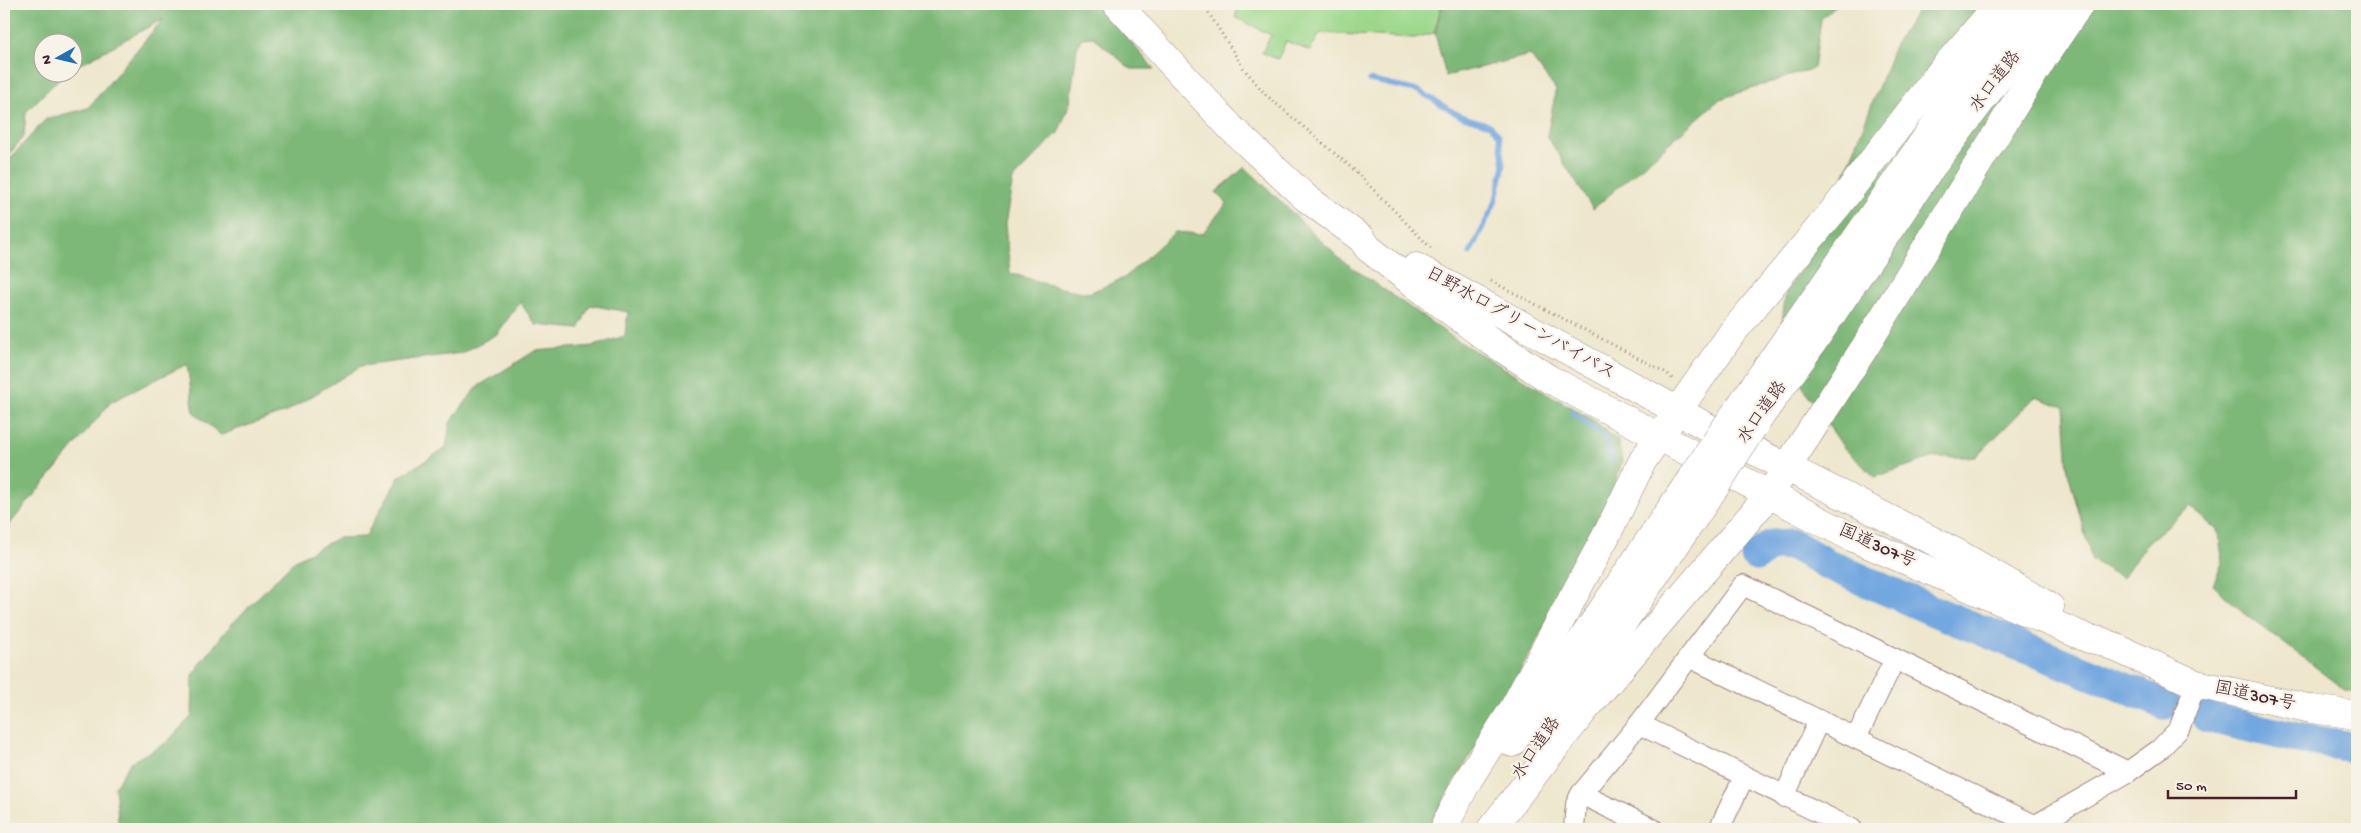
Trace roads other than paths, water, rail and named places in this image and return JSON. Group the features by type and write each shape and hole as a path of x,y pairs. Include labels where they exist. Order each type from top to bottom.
{"highway":[{"name":"日野水口グリーンバイパス","path":"1117,4 1232,129 1306,198 1362,239 1368,248 1488,339 1549,379 1660,436"},
{"path":"1446,829 1446,822 1468,780 1513,708 1643,460 1732,333 1839,204 1942,70 1999,4"},
{"name":"水口道路","path":"1482,829 1705,480 1958,91 2023,4"},
{"name":"水口道路","path":"1742,423 1810,346 1933,165 2054,4"},
{"path":"1491,829 1582,713 1769,494 1865,347 2044,58 2080,4"},
{"name":"日野水口グリーンバイパス","path":"1362,239 1372,241 1445,284 1678,410"},
{"name":"国道307号","path":"1678,410 1709,428 1788,466 1959,554 2094,632 2101,641"},
{"path":"1611,411 1624,429 1632,448 1633,468 1630,486"},
{"name":"国道307号","path":"1660,436 1851,537 2089,639 2101,641 2196,684 2312,709 2357,715"},
{"name":"水口道路","path":"1454,829 1705,480"}],"street":[{"path":"1574,829 1576,804 1582,794 1639,724 1743,585 2128,772"},
{"path":"1689,657 1856,738 2032,827 2128,772 2160,749 2179,728 2196,684"},
{"path":"1856,738 1895,659"},
{"path":"1784,796 1819,720"},
{"path":"1639,724 1852,829"},
{"path":"1719,829 1744,777"},
{"path":"1582,794 1653,829"}],"waterway":[{"path":"1369,80 1419,91 1460,116 1490,125 1499,135 1504,165 1495,203 1470,253"},
{"path":"1571,412 1605,437 1612,461"},
{"path":"1756,556 1772,545 1792,544 1827,564 1936,612 2165,704"},
{"path":"2207,717 2292,737 2357,748"}]}
